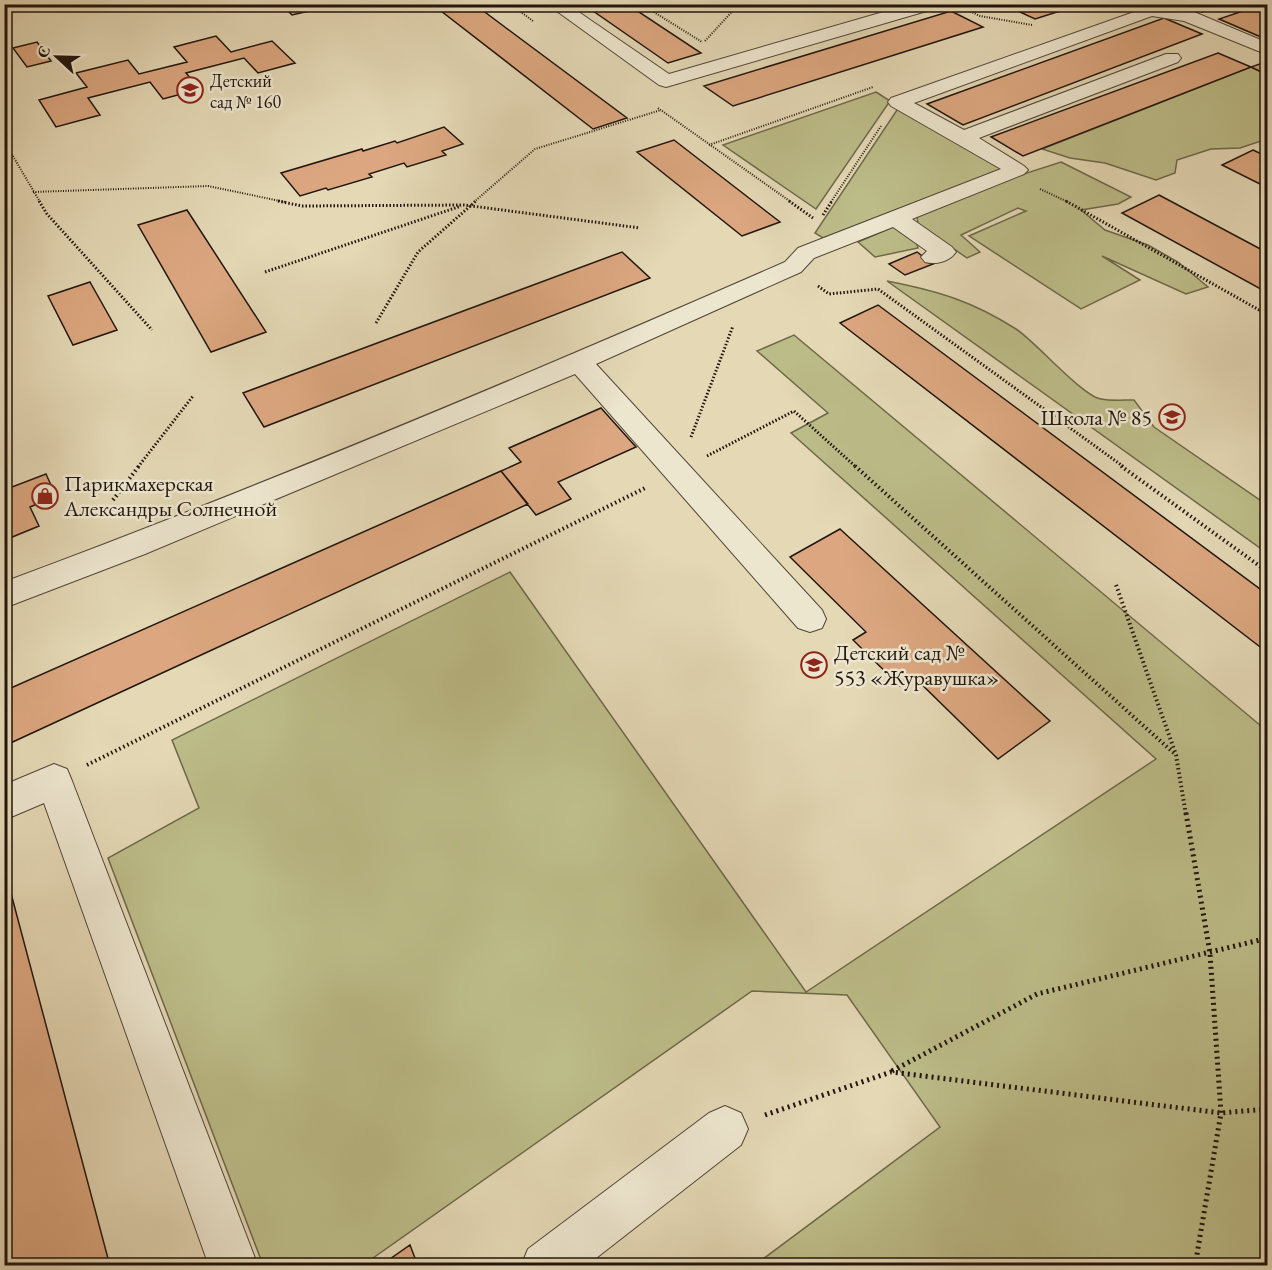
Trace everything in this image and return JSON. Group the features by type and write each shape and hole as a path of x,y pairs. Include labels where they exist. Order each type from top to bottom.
{"lane":[{"path":"555,4 666,81 925,5"},
{"path":"1254,4 1268,10"},
{"path":"898,102 1151,11 1188,16 1268,50"},
{"path":"963,137 1172,58"},
{"path":"4,595 144,542 579,362 793,267 806,253 1017,170 963,137 898,102"},
{"path":"895,218 944,252 933,257"},
{"path":"579,362 810,619"},
{"path":"4,803 54,782 234,1266"},
{"path":"545,1266 725,1129"}],"path":[{"path":"4,18 28,4"},
{"path":"510,4 538,25"},
{"path":"641,4 703,43"},
{"path":"956,4 980,16 1029,23 1035,27"},
{"path":"652,104 818,221 898,102 873,86"},
{"path":"376,323 418,252 535,149 661,111"},
{"path":"4,141 47,214 152,330"},
{"path":"1003,175 1025,187 1048,191 1268,315"},
{"path":"33,192 208,186 302,206 464,205 639,228"},
{"path":"265,273 464,205"},
{"path":"793,267 829,294 878,289 1268,572"},
{"path":"678,471 748,286"},
{"path":"113,500 193,396"},
{"path":"54,782 794,411 1176,754"},
{"path":"1116,585 1176,754 1210,953 1221,1113 1195,1266"},
{"path":"725,1129 891,1072 1037,994 1268,938"},
{"path":"891,1072 1221,1113 1268,1109"}],"green space":[{"path":"1251,67 1267,75 1267,139 1240,148 1211,149 1177,160 1175,173 1156,180 1105,163 1070,158 1042,149"},
{"path":"876,92 890,101 816,209 723,145"},
{"path":"899,107 1005,168 823,238 815,233"},
{"path":"1061,162 1131,197 1118,204 1081,210 1105,230 1148,245 1178,262 1208,287 1186,294 1102,256 1140,280 1081,309 969,236 1026,211 1018,208 961,235 980,252 967,258 918,224 917,216 999,182"},
{"path":"893,227 915,237 918,248 875,257 858,242"},
{"path":"887,281 939,293 984,311 1025,336 1071,379 1093,396 1105,400 1134,400 1154,427 1267,505 1267,553"},
{"path":"794,335 1267,731 1267,1265 755,1265 940,1127 847,995 752,991 363,1265 263,1265 108,858 199,808 172,740 510,572 806,992 1156,759 791,433 828,413 757,351"}],"building":[{"path":"302,4 309,11 292,15 283,6"},
{"path":"432,4 474,4 627,118 593,129"},
{"path":"583,4 627,4 701,53 668,63"},
{"path":"1003,4 1073,4 1076,6 1035,19"},
{"path":"1184,4 1224,4 1202,12"},
{"path":"1252,8 1268,14 1268,40 1219,19"},
{"path":"951,11 983,27 733,106 704,86"},
{"path":"1164,18 1202,34 963,125 927,104"},
{"path":"216,36 231,52 272,41 295,63 258,73 244,58 186,73 200,89 163,99 150,82 88,98 100,115 56,127 39,100 87,87 76,73 128,60 139,74 187,62 174,47"},
{"path":"37,42 51,61 27,67 13,48"},
{"path":"1218,53 1251,67 1023,156 991,137"},
{"path":"1268,61 1268,75 1251,67"},
{"path":"444,127 463,144 442,151 446,155 407,167 404,163 369,174 372,177 328,190 326,188 300,196 281,173 362,149 363,151 395,141 397,143"},
{"path":"674,140 780,222 742,236 637,152"},
{"path":"1253,150 1268,157 1268,188 1222,165"},
{"path":"1159,195 1268,253 1268,293 1122,213"},
{"path":"187,210 266,332 211,352 138,225"},
{"path":"622,252 650,278 264,427 243,393"},
{"path":"917,252 933,264 905,275 889,264"},
{"path":"90,282 117,330 73,345 48,296"},
{"path":"878,305 1268,595 1268,653 840,323"},
{"path":"601,408 636,447 558,482 571,499 536,515 501,471 521,462 509,448"},
{"path":"501,471 528,504 4,746 4,691"},
{"path":"46,474 56,496 30,507 39,526 5,540 10,552 4,554 4,490"},
{"path":"840,529 1050,721 998,759 914,677 900,686 853,640 866,632 790,557"},
{"path":"4,867 110,1266 4,1266"},
{"path":"410,1245 418,1266 380,1266"}],"place":[{"name":"Детский сад № 160","path":"190,90"},
{"name":"Школа № 85","path":"1172,417"},
{"name":"Парикмахерская Александры Солнечной","path":"45,496"},
{"name":"Детский сад № 553 «Журавушка»","path":"814,665"}]}
